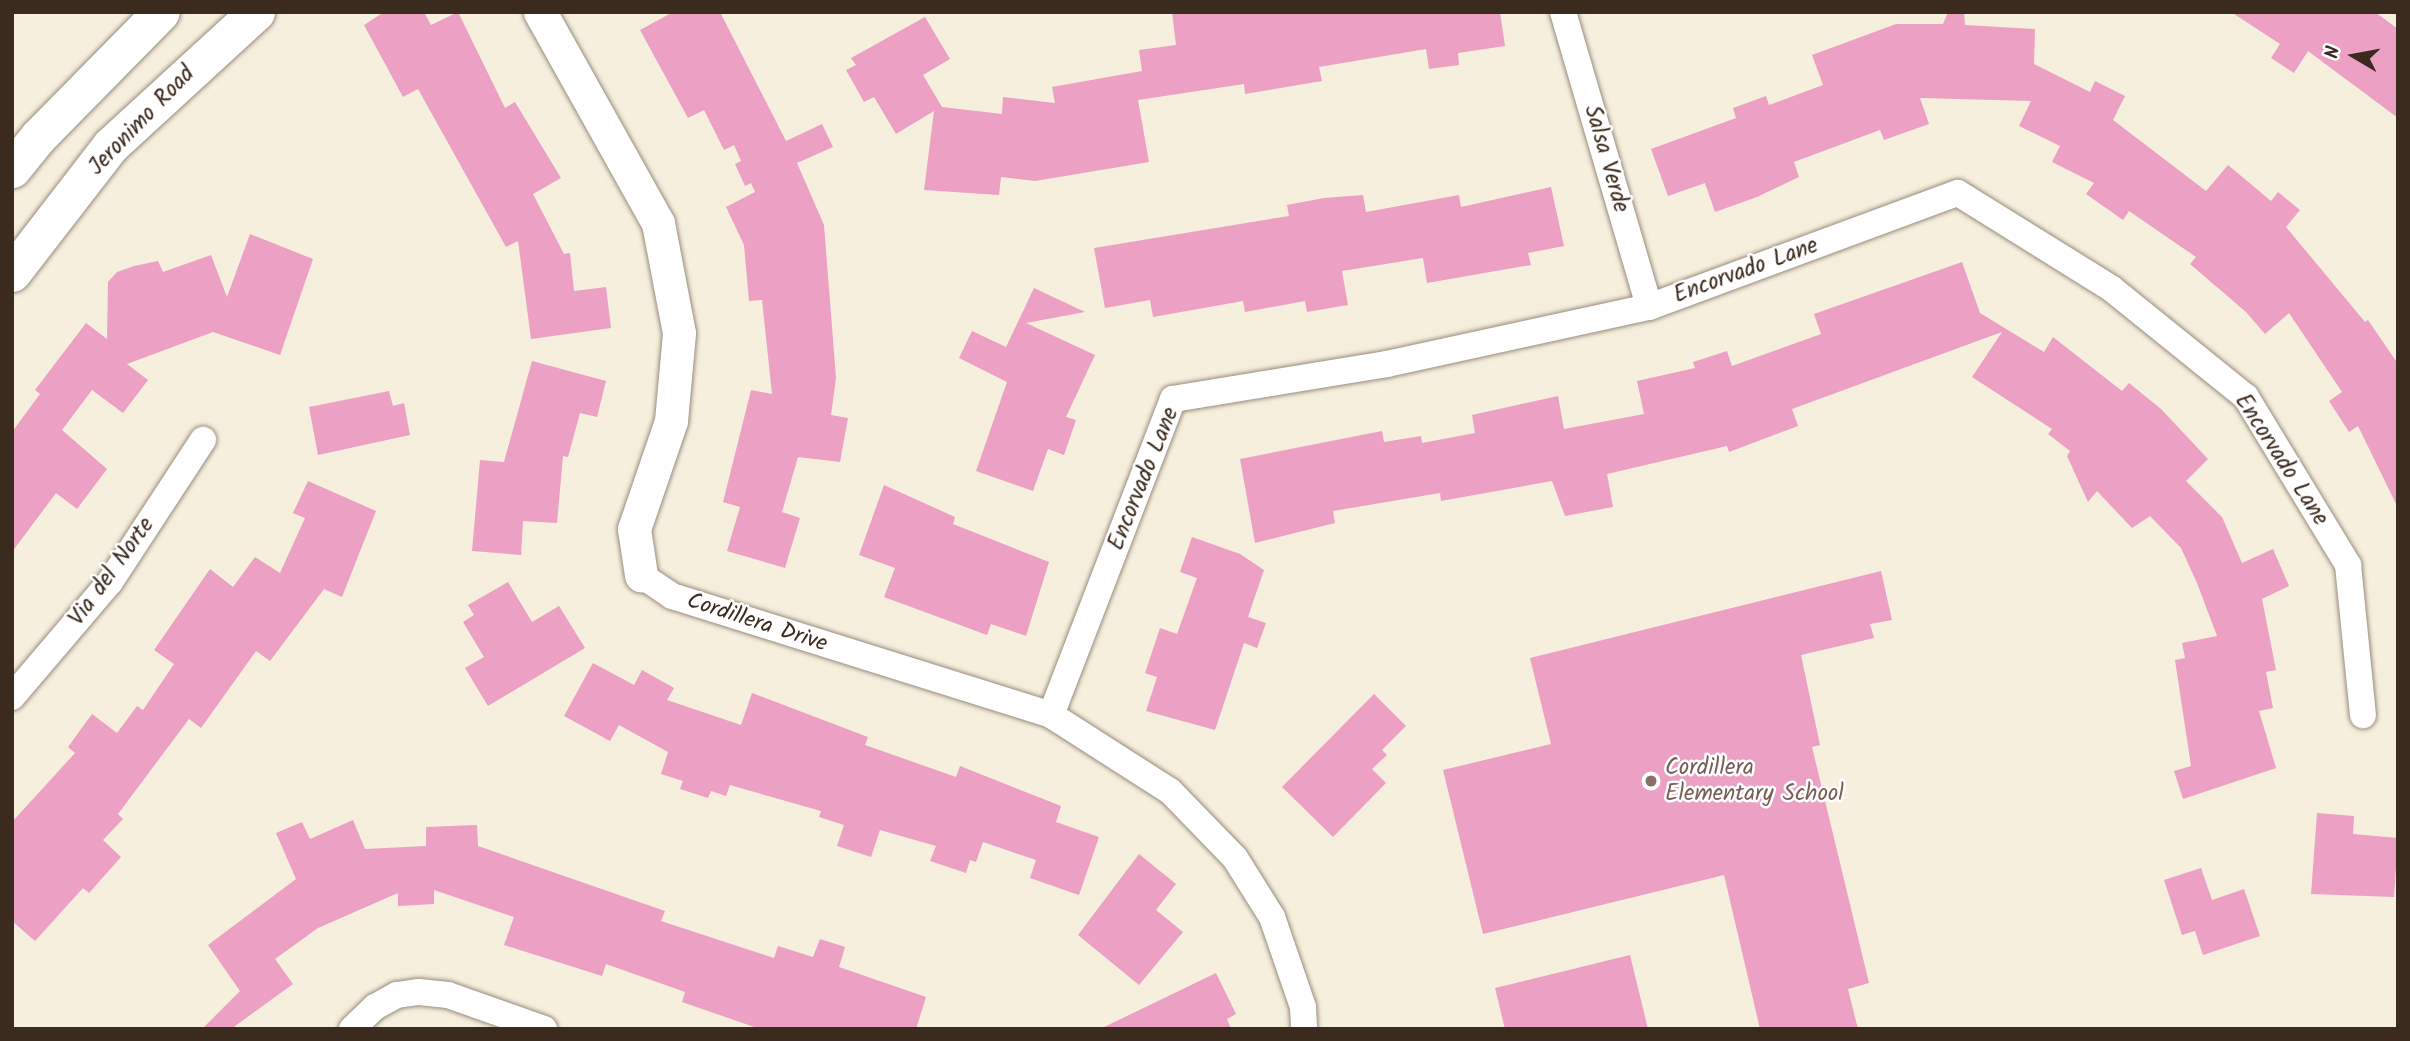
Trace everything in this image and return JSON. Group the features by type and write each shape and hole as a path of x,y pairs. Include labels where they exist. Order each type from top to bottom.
{"main road":[{"path":"12,170 38,136 161,12"},
{"name":"Jeronimo Road","path":"12,273 110,146 256,12"}],"street":[{"name":"Cordillera Drive","path":"540,12 658,223 680,333 671,421 634,529 641,575 672,596 1051,715 1170,791 1235,858 1272,917 1303,1007 1304,1029"},
{"name":"Salsa Verde","path":"1563,12 1649,307"},
{"name":"Encorvado Lane","path":"1051,715 1173,399 1387,364 1649,307 1958,193 2112,289 2246,397 2348,565 2363,715"},
{"name":"Via del Norte","path":"12,697 110,582 203,440"},
{"path":"352,1029 375,1007 397,995 419,992 448,995 544,1029"}],"building":[{"path":"384,12 424,12 431,25 458,12 505,108 515,102 561,178 533,194 564,254 570,253 574,291 606,287 611,328 531,339 518,241 506,247 418,89 403,97 364,25"},
{"path":"673,12 720,12 786,141 822,124 833,147 797,163 824,225 836,378 831,415 848,418 840,462 798,457 782,512 800,518 785,568 727,551 740,507 723,502 751,390 772,394 762,300 749,301 744,245 726,207 755,192 751,183 745,186 735,164 741,161 734,145 724,150 704,110 688,118 640,30"},
{"path":"1172,12 1500,12 1505,46 1458,53 1459,65 1429,69 1426,49 1319,67 1322,81 1245,94 1244,84 1138,100 1149,162 1035,181 1001,177 999,195 924,190 934,111 896,134 874,97 864,102 846,70 856,65 851,58 925,17 950,59 923,75 942,107 1002,114 1003,97 1055,103 1052,87 1142,71 1139,50 1176,45"},
{"path":"1948,12 1964,12 1965,25 2035,29 2034,64 2090,92 2095,81 2125,96 2113,120 2206,191 2228,165 2271,201 2278,192 2300,210 2286,227 2365,322 2368,320 2398,364 2398,508 2358,426 2349,432 2329,401 2342,392 2289,313 2265,334 2246,312 2190,264 2196,257 2129,211 2123,220 2086,194 2094,183 2052,162 2060,146 2019,126 2031,101 1920,98 1929,124 1884,140 1880,130 1794,162 1799,177 1757,197 1715,212 1705,183 1668,196 1651,149 1736,118 1733,108 1766,96 1769,105 1823,85 1812,55 1896,24 1943,24"},
{"path":"2231,12 2375,12 2398,29 2398,118 2308,51 2294,73 2271,58 2280,44"},
{"path":"1551,187 1564,246 1528,253 1531,265 1427,283 1423,258 1342,271 1348,305 1307,312 1305,301 1245,312 1243,301 1153,317 1150,300 1105,308 1094,248 1289,216 1287,205 1324,198 1363,195 1366,212 1459,195 1461,207"},
{"path":"250,234 313,259 280,355 213,332 127,364 148,380 123,413 92,390 62,430 107,469 77,509 56,493 12,552 12,432 40,394 35,390 86,323 107,339 108,282 117,272 134,266 158,261 163,272 211,255 227,297"},
{"path":"1962,262 1980,313 2044,352 2053,337 2122,391 2129,383 2161,409 2208,459 2186,481 2222,517 2242,563 2273,549 2289,586 2262,599 2276,670 2266,672 2273,708 2259,711 2276,768 2183,799 2174,771 2191,766 2175,660 2185,658 2182,643 2217,636 2197,583 2181,548 2150,516 2132,528 2097,491 2088,502 2067,456 2070,451 2048,434 2052,429 1972,377 2002,332 1792,409 1798,426 1729,452 1727,446 1607,474 1613,507 1565,516 1552,481 1441,501 1440,493 1333,511 1335,523 1255,543 1240,459 1382,431 1384,442 1421,436 1422,443 1475,433 1472,415 1558,396 1564,429 1644,414 1637,381 1695,368 1693,362 1727,351 1732,366 1821,334 1814,314"},
{"path":"1034,288 1085,312 1026,323 1095,355 1066,417 1076,420 1064,455 1048,449 1033,491 976,471 1007,382 959,358 972,331 1006,347"},
{"path":"532,361 606,381 597,417 580,413 568,457 563,456 557,523 523,521 521,555 472,551 480,460 504,462"},
{"path":"389,391 393,406 404,403 410,435 318,455 309,407"},
{"path":"308,481 376,511 342,597 324,589 270,661 256,651 201,728 189,719 118,814 123,819 103,840 121,857 89,893 83,888 35,941 12,921 12,822 75,753 68,747 92,714 117,733 137,706 143,710 174,664 154,650 210,569 233,587 255,557 280,573 305,518 293,513"},
{"path":"884,485 955,517 953,524 1049,562 1026,636 991,624 987,635 884,597 895,568 859,555"},
{"path":"1192,537 1240,554 1264,570 1248,617 1266,623 1257,648 1244,643 1215,730 1146,711 1157,677 1145,673 1160,628 1177,634 1197,578 1180,572"},
{"path":"1881,571 1892,620 1870,624 1874,638 1801,655 1820,745 1812,747 1869,983 1848,989 1858,1029 1760,1029 1724,875 1483,934 1443,770 1551,744 1530,658"},
{"path":"508,582 532,622 559,606 585,648 488,706 465,668 484,657 463,622 474,615 468,605"},
{"path":"593,663 634,685 642,670 674,688 667,700 741,725 752,693 868,737 865,745 956,777 960,766 1061,806 1056,822 1099,837 1079,895 1030,878 1036,860 983,842 976,862 970,860 966,873 930,861 936,846 880,830 871,857 837,846 844,825 819,817 821,811 730,785 726,796 711,791 708,798 680,789 683,781 661,774 668,752 619,725 610,741 564,716"},
{"path":"1374,694 1406,726 1382,750 1387,755 1372,769 1386,783 1333,837 1282,787"},
{"path":"2317,813 2354,816 2353,834 2398,838 2394,897 2311,894"},
{"path":"353,820 365,849 426,846 426,827 477,825 478,846 665,911 661,921 774,958 778,946 813,957 820,939 845,947 839,967 926,997 916,1029 760,1029 682,1002 685,992 606,964 602,976 504,945 514,917 434,890 434,904 398,906 398,893 318,928 275,959 293,984 231,1029 202,1029 240,991 208,945 296,879 276,833 302,822 310,839"},
{"path":"1139,854 1176,884 1156,910 1183,932 1139,985 1078,935"},
{"path":"2201,868 2212,900 2244,889 2260,936 2203,955 2195,931 2182,935 2164,880"},
{"path":"1630,955 1648,1029 1505,1029 1495,988"},
{"path":"1216,973 1236,1014 1227,1019 1231,1029 1100,1029"}],"place":[{"name":"Cordillera Elementary School","path":"1651,781"}]}
